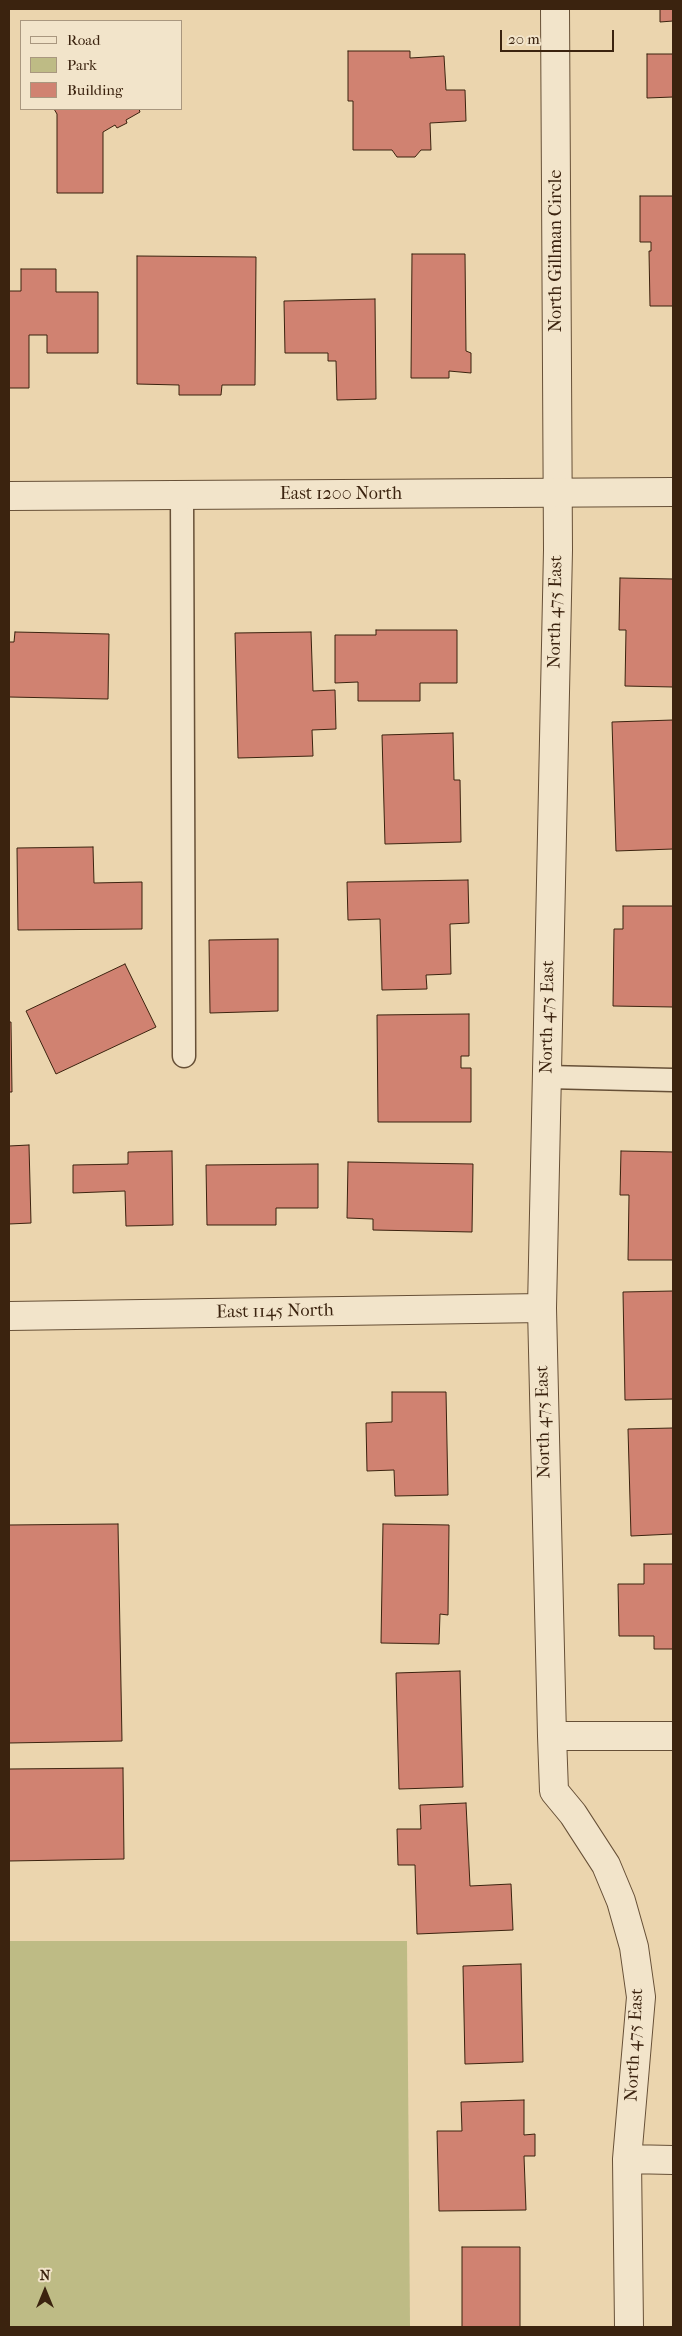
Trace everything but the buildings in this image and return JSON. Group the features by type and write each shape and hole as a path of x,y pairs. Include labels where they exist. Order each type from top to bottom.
{"street":[{"name":"North Gillman Circle","path":"555,9 558,494"},
{"name":"East 1200 North","path":"9,496 673,492"},
{"name":"North 475 East","path":"558,494 542,1308 554,1791 573,1814 606,1865 621,1901 634,1947 640,1997 627,2159 629,2327"},
{"name":"East 1145 North","path":"9,1316 542,1308"},
{"path":"552,1736 673,1736"},
{"path":"627,2159 673,2160"}],"lane":[{"path":"182,495 184,1056"},
{"path":"547,1077 673,1080"}],"green space":[{"path":"9,1941 407,1941 410,2327 9,2327"}]}
